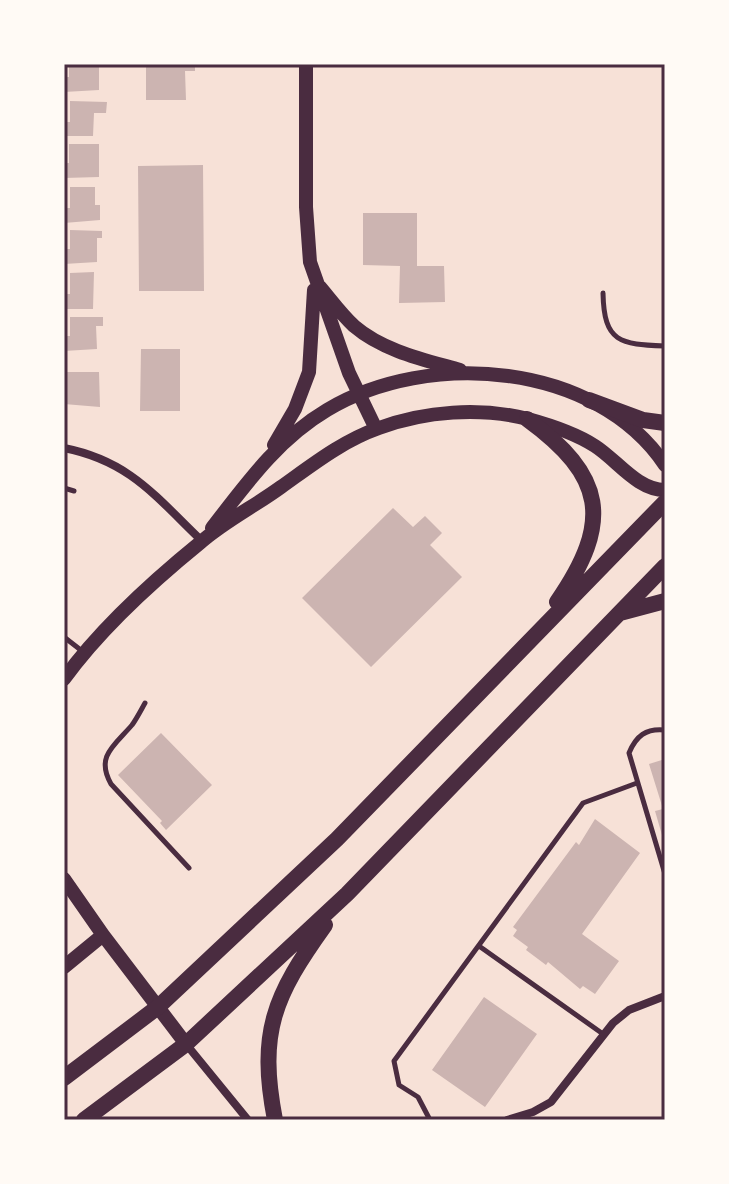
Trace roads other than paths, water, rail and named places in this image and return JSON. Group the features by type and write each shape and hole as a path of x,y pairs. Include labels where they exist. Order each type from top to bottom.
{"main road":[{"path":"589,400 643,420 665,423"},
{"path":"527,419 553,438 576,462 588,483 593,511 590,540 582,559 531,638"},
{"path":"64,1078 158,1007 337,839 665,502"},
{"path":"84,1120 186,1044 347,894 665,566"},
{"path":"618,613 665,601"},
{"path":"275,1120 267,1053 275,1009 301,959 347,894"}],"street":[{"path":"306,64 306,207 310,262 359,395 376,429"},
{"path":"315,281 355,326 371,338 413,356 476,374"},
{"path":"202,541 261,466 295,409 309,372 315,281"},
{"path":"261,466 301,428 328,409 359,395 418,377 476,374 536,380 589,400 621,420 655,450 665,465"},
{"path":"64,679 83,652 202,541 314,462 376,429 399,421 452,413 502,414 527,419 595,446 639,482 655,490 665,490"},
{"path":"64,448 101,457 131,474 202,541"},
{"path":"64,879 186,1044 248,1120"},
{"path":"64,967 103,935"},
{"path":"507,1120 533,1112 551,1102 603,1034 629,1010 665,996"}],"lane":[{"path":"603,293 603,318 611,334 630,345 665,346"},
{"path":"64,488 74,491"},
{"path":"64,637 83,652"},
{"path":"145,703 134,723 111,748 105,774 189,868"},
{"path":"665,730 654,729 634,741 629,753 665,874"},
{"path":"430,1120 418,1097 399,1085 394,1061 583,803 637,783"},
{"path":"479,946 603,1034"}]}
